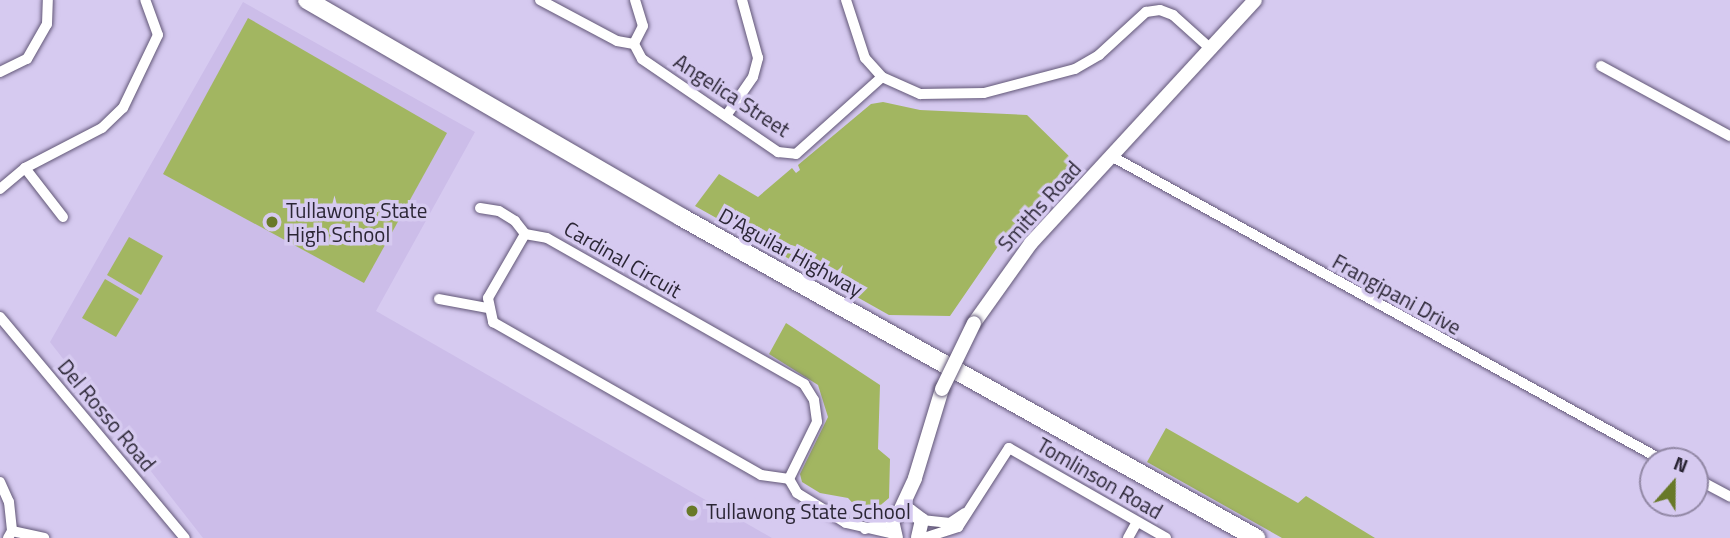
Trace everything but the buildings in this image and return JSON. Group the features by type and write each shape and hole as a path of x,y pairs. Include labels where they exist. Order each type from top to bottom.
{"highway":[{"name":"D'Aguilar Highway","path":"307,0 681,217 1255,538"}],"main road":[{"name":"Smiths Road","path":"895,530 915,478 942,389 974,323 1031,243 1212,50 1255,0"},
{"name":"Smiths Road","path":"915,478 921,518 918,538"},
{"path":"895,530 909,511 921,518"}],"street":[{"path":"0,72 27,59 47,24 48,0"},
{"path":"0,188 25,168 102,128 123,108 158,35 145,0"},
{"path":"540,0 617,41 634,44 643,26 635,0"},
{"path":"726,116 753,77 758,58 742,0"},
{"path":"846,0 865,58 882,77 920,94 984,93 1023,85 1075,69 1099,55 1135,18 1161,5 1212,50"},
{"name":"Angelica Street","path":"634,44 642,59 778,152 796,154 882,77"},
{"path":"1601,66 1730,136"},
{"name":"Frangipani Drive","path":"1113,157 1639,447"},
{"path":"25,168 63,217"},
{"path":"480,208 499,211 525,234 487,308"},
{"name":"Cardinal Circuit","path":"525,234 547,238 804,384 814,400 817,422 789,480"},
{"path":"439,299 487,308"},
{"path":"487,308 493,322 761,474 789,480 797,494 865,529 895,530"},
{"name":"Del Rosso Road","path":"0,317 185,538"},
{"name":"Tomlinson Road","path":"924,538 954,530 1009,448 1166,538"},
{"path":"0,482 9,502 10,534 44,538"},
{"path":"1709,486 1730,497"},
{"path":"921,518 950,523 965,512"},
{"path":"1128,538 1137,522"}],"shaded area":[{"name":"Tullawong State High School","path":"243,2 475,132 376,311 772,538 203,538 50,342"}],"green space":[{"path":"248,18 447,133 364,283 163,174"},
{"path":"883,102 920,110 1027,115 1074,161 1003,239 950,316 889,315 695,206 719,174 758,197 792,168 796,173 800,170 798,165 871,104"},
{"path":"129,237 163,256 141,295 107,275"},
{"path":"105,279 139,299 116,337 82,318"},
{"path":"786,323 880,385 878,449 890,459 889,498 870,514 861,512 848,498 820,493 802,482 800,474 828,417 818,385 769,354"},
{"path":"1166,428 1298,503 1306,496 1375,538 1282,538 1147,462"}],"place":[{"name":"Tullawong State High School","path":"272,222"},
{"name":"Tullawong State School","path":"692,511"}]}
